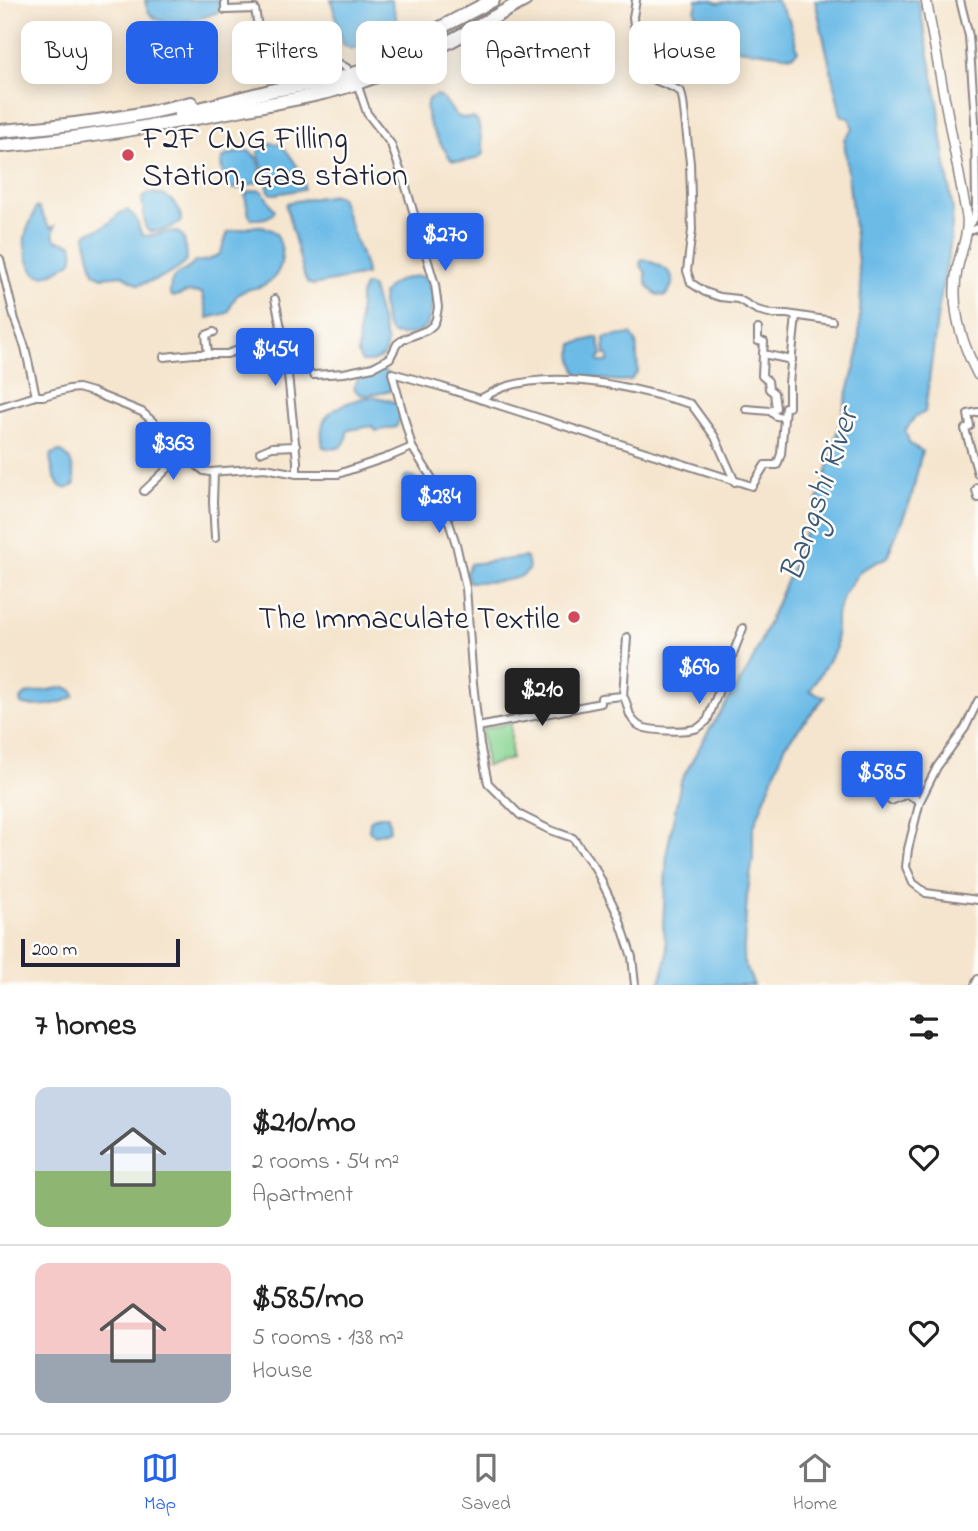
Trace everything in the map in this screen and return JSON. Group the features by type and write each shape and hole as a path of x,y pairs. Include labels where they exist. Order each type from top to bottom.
{"highway":[{"path":"342,70 372,61 404,47 494,0"},
{"path":"342,77 367,71 407,54 510,0"},
{"path":"447,43 525,0"},
{"path":"0,131 106,120 291,84"},
{"path":"0,146 57,141 157,126 294,99 356,84"},
{"path":"0,139 138,123 175,115 257,90"}],"street":[{"path":"225,0 225,10 255,9 264,63 275,67 335,61 347,68"},
{"path":"636,0 633,17 638,55 644,75 674,87 681,92 683,101 690,163 692,230 687,271 691,284 712,295 738,299 757,310 832,321"},
{"path":"926,0 967,229"},
{"path":"960,0 969,36 976,86 977,166 974,219 967,229 956,276 955,303 965,347 978,375"},
{"path":"358,84 367,113 391,144 435,285 438,307 433,325 397,344 390,358 412,447 438,488 466,587 478,727 488,783 520,815 573,838 595,868 618,915 632,957 635,985"},
{"path":"967,229 978,228"},
{"path":"0,259 36,396"},
{"path":"275,299 283,337 297,474"},
{"path":"392,373 752,486 765,465 777,465 781,454 785,407 789,407 790,400 789,383 796,316"},
{"path":"746,409 770,411 776,408 774,393 762,376 764,342 758,341 758,329"},
{"path":"208,354 206,335 214,332"},
{"path":"164,356 230,353 268,339 283,337"},
{"path":"763,355 792,360"},
{"path":"313,375 356,371 373,367 390,358"},
{"path":"480,399 503,388 527,382 579,380 625,387 691,404 715,437 735,482"},
{"path":"0,407 36,396 78,388 142,412 204,471 214,472 265,468 297,474 338,474 412,447"},
{"path":"770,411 776,416 785,417"},
{"path":"978,412 968,414 970,425 965,429 978,474"},
{"path":"260,452 272,447 296,446"},
{"path":"144,491 184,453"},
{"path":"214,472 215,537"},
{"path":"978,487 978,498"},
{"path":"627,637 623,696 627,702 628,713 637,724 650,730 699,728 707,721 712,711 743,628"},
{"path":"478,727 601,703 601,698 623,696"},
{"path":"978,701 965,728 937,767 920,801 906,867 913,883 926,893 978,900"},
{"path":"870,775 891,801 907,794 920,801"},
{"path":"975,985 978,979"}],"green space":[{"path":"511,723 511,759 486,766 482,729"}],"water":[{"path":"145,0 222,0 220,11 182,21 163,21 151,15"},
{"path":"331,0 391,0 397,21 356,21 356,47 351,49 343,44 342,21 337,21"},
{"path":"696,0 712,0 718,3 776,0 789,20 798,51 792,56 740,49 740,21 697,21 695,10"},
{"path":"815,0 917,0 920,8 939,108 953,211 925,412 915,417 905,431 910,444 922,451 911,499 887,557 861,570 845,592 836,615 836,648 810,691 825,697 786,744 753,829 753,858 747,897 743,961 754,985 659,985 667,957 663,926 667,851 681,781 750,666 790,572 823,486 858,354 861,290 844,139 853,129 850,119 841,115"},
{"path":"436,95 459,117 474,118 478,122 484,153 481,156 469,161 451,160 433,131 427,115 428,99"},
{"path":"268,143 281,144 300,171 304,189 276,194 269,191 258,153 261,146"},
{"path":"248,151 255,156 259,164 258,182 238,189 230,188 223,174 222,158"},
{"path":"259,190 275,211 268,217 252,219 245,196 248,192"},
{"path":"149,193 171,200 178,209 181,221 165,229 148,231 142,198"},
{"path":"334,195 340,197 366,275 312,285 305,278 286,206 290,202"},
{"path":"36,207 51,228 55,226 55,239 72,244 73,249 71,262 59,270 41,276 31,269 25,249 26,234"},
{"path":"127,210 137,220 144,236 172,232 182,235 187,254 179,269 138,285 123,275 102,277 94,273 86,234 106,226 118,214"},
{"path":"256,226 272,230 280,243 280,267 269,282 239,294 228,313 208,318 202,293 187,292 174,297 170,295 174,276 195,262 220,254 228,232"},
{"path":"644,259 663,268 672,276 671,288 665,296 655,294 648,286 646,273 640,264"},
{"path":"419,276 427,278 433,292 427,326 411,334 392,334 386,325 382,304 385,291 400,280"},
{"path":"364,286 372,288 387,343 384,356 372,362 362,362 358,354 360,297"},
{"path":"631,334 636,341 638,372 631,380 580,377 573,361 573,344 598,337 602,356 599,357 599,362 608,362 604,338"},
{"path":"381,369 391,376 391,391 365,395 354,389 363,374"},
{"path":"370,397 390,401 399,407 396,427 376,431 372,426 349,430 341,447 323,447 321,433 326,417 343,405"},
{"path":"59,451 67,456 73,469 75,484 69,488 64,488 56,481 52,469 50,457"},
{"path":"408,475 425,485 434,502 431,516 418,523 410,510 414,503 403,484"},
{"path":"525,557 529,566 520,577 469,582 466,573 470,564"},
{"path":"65,687 73,691 74,696 48,705 21,704 20,699 26,694"},
{"path":"380,816 388,816 390,830 374,835 369,831 370,821"}],"place":[{"name":"F2F CNG Filling Station, Gas station","path":"128,155"},
{"name":"The Immaculate Textile","path":"574,617"}],"water label":[{"name":"Bangshi River","path":"817,494"}]}
